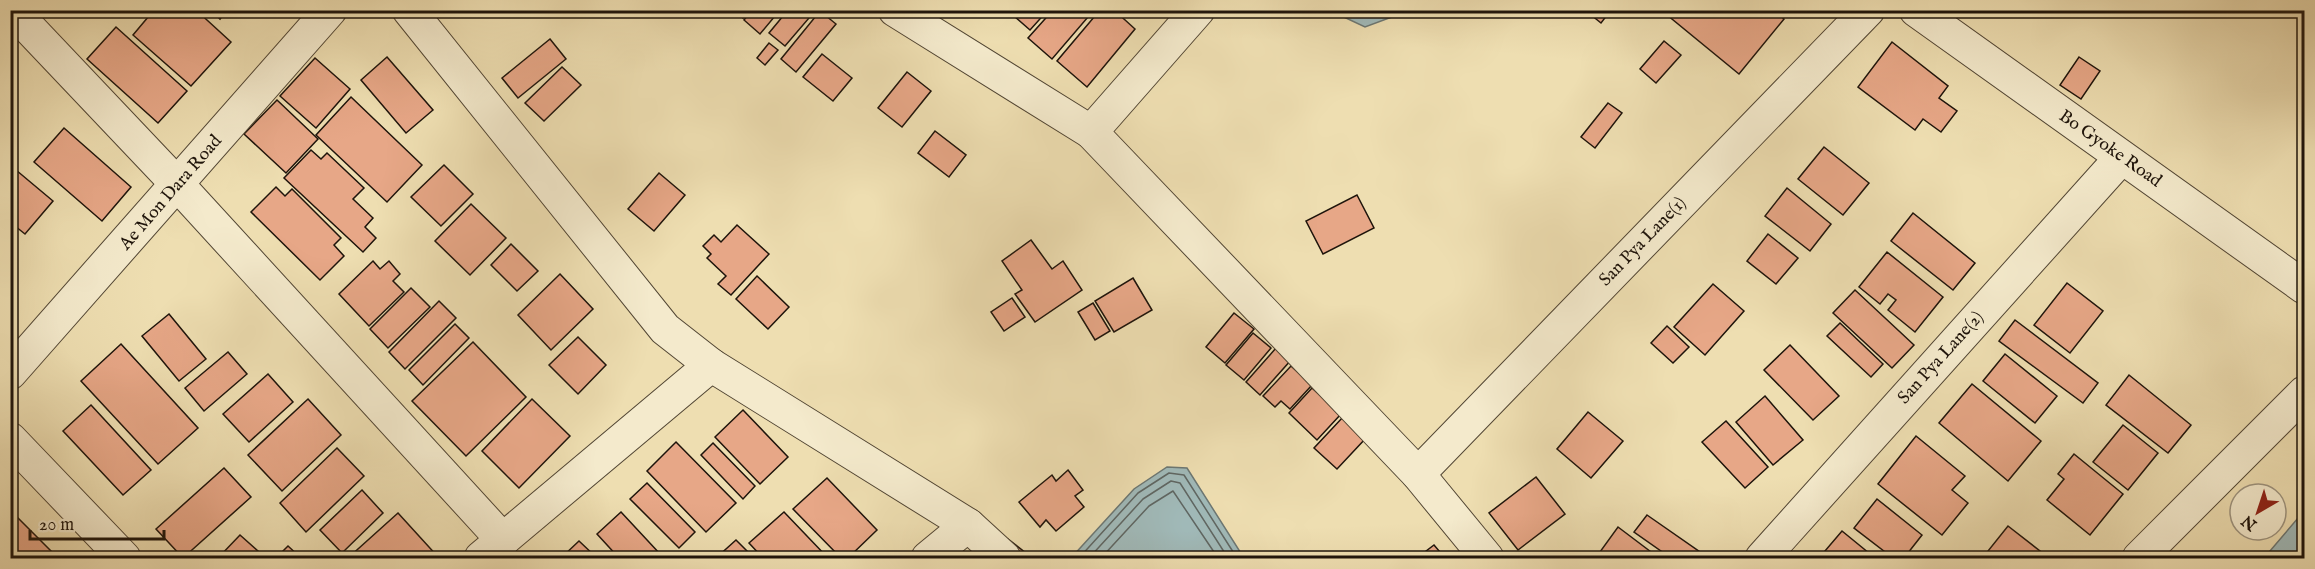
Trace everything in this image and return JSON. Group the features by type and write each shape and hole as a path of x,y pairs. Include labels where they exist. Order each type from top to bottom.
{"street":[{"path":"12,10 178,185 492,549 711,365"},
{"name":"Ae Mon Dara Road","path":"10,373 330,10"},
{"path":"409,10 666,329 711,365 968,525 1004,558"},
{"path":"895,10 1091,132 1418,474 1486,558"},
{"path":"1091,132 1198,10"},
{"name":"San Pya Lane(1)","path":"1418,474 1868,10"},
{"name":"Bo Gyoke Road","path":"1916,10 2304,286"},
{"name":"San Pya Lane(2)","path":"1762,558 2121,158"},
{"path":"2139,558 2304,393"},
{"path":"10,439 124,558"},
{"path":"928,558 968,525"}],"water":[{"path":"1331,11 1408,11 1365,27"},
{"path":"1167,467 1187,468 1244,558 1071,558 1134,489"},
{"path":"2304,511 2304,558 2264,558 2278,542 2288,542 2288,530"}],"building":[{"path":"154,10 196,10 231,42 191,86 133,35"},
{"path":"211,10 227,10 220,19"},
{"path":"735,10 749,10 743,18"},
{"path":"752,10 780,10 760,34 744,20"},
{"path":"788,10 815,11 785,46 769,33"},
{"path":"1020,10 1048,10 1030,30 1015,17"},
{"path":"1053,10 1094,10 1052,59 1028,38"},
{"path":"1100,10 1114,10 1135,29 1087,87 1057,61"},
{"path":"1585,10 1611,10 1601,23"},
{"path":"1661,10 1774,10 1784,19 1739,74"},
{"path":"820,11 836,24 796,72 781,59"},
{"path":"116,27 187,91 158,123 87,59"},
{"path":"550,39 566,59 518,98 502,78"},
{"path":"1664,41 1681,55 1656,83 1640,69"},
{"path":"1892,42 1948,86 1939,98 1957,111 1941,132 1923,119 1915,130 1858,87"},
{"path":"769,43 778,50 765,65 757,58"},
{"path":"822,54 852,78 833,101 803,77"},
{"path":"387,57 433,110 406,133 361,80"},
{"path":"2079,57 2100,71 2081,99 2060,85"},
{"path":"315,58 350,89 316,128 280,96"},
{"path":"562,67 581,85 544,121 525,103"},
{"path":"907,72 931,91 902,127 878,108"},
{"path":"351,97 422,165 387,202 316,135"},
{"path":"277,100 318,139 286,173 244,134"},
{"path":"1608,103 1622,113 1595,148 1581,137"},
{"path":"64,128 131,187 102,221 34,162"},
{"path":"935,131 966,155 949,177 918,153"},
{"path":"1824,147 1869,183 1843,215 1798,179"},
{"path":"311,150 321,159 327,153 364,188 353,199 373,218 365,227 376,238 363,252 284,178"},
{"path":"10,165 53,201 25,234 10,222"},
{"path":"444,165 473,194 441,226 411,197"},
{"path":"659,173 685,195 654,231 628,209"},
{"path":"276,187 285,196 292,189 341,238 334,245 344,256 320,280 251,212"},
{"path":"1787,188 1831,224 1810,251 1765,216"},
{"path":"1357,195 1374,228 1323,254 1306,221"},
{"path":"471,204 506,238 470,275 435,241"},
{"path":"1913,213 1975,263 1953,290 1891,241"},
{"path":"737,225 769,254 731,295 718,284 726,276 707,258 711,254 703,246 714,235 721,242"},
{"path":"1768,234 1798,258 1776,284 1747,261"},
{"path":"1031,240 1052,269 1063,261 1082,290 1035,322 1015,294 1022,290 1002,261"},
{"path":"511,244 538,271 517,291 491,265"},
{"path":"1887,252 1943,297 1915,332 1888,310 1896,300 1888,294 1880,304 1859,287"},
{"path":"373,261 380,269 389,261 400,274 393,281 404,292 369,326 339,294"},
{"path":"10,263 17,268 10,275"},
{"path":"560,274 593,309 551,350 518,315"},
{"path":"757,276 789,307 768,329 736,299"},
{"path":"1133,278 1152,310 1114,332 1095,301"},
{"path":"2067,283 2103,311 2070,353 2034,325"},
{"path":"1713,284 1744,311 1705,355 1674,327"},
{"path":"411,288 430,307 388,348 370,329"},
{"path":"1855,290 1914,345 1892,368 1833,313"},
{"path":"1012,298 1025,317 1004,331 991,312"},
{"path":"439,301 456,318 405,369 389,352"},
{"path":"1093,303 1110,331 1095,340 1078,312"},
{"path":"1234,313 1254,329 1225,363 1206,347"},
{"path":"169,314 206,359 179,381 142,336"},
{"path":"2015,320 2098,383 2083,403 1999,341"},
{"path":"1840,323 1883,364 1871,377 1827,336"},
{"path":"455,324 469,338 423,385 409,370"},
{"path":"1667,326 1689,347 1673,363 1651,343"},
{"path":"1253,333 1271,348 1244,380 1226,365"},
{"path":"578,337 606,365 578,394 549,365"},
{"path":"473,342 526,397 466,456 412,401"},
{"path":"121,344 198,428 158,464 81,381"},
{"path":"1790,345 1839,396 1813,420 1764,370"},
{"path":"1276,348 1291,360 1260,395 1246,382"},
{"path":"228,352 247,374 204,411 185,388"},
{"path":"2005,354 2057,396 2035,423 1983,381"},
{"path":"1291,366 1312,385 1290,409 1281,401 1275,407 1263,396"},
{"path":"268,374 293,402 249,442 223,414"},
{"path":"2129,375 2191,425 2168,453 2106,405"},
{"path":"1972,384 2041,441 2008,481 1939,423"},
{"path":"1312,388 1341,414 1317,440 1289,413"},
{"path":"1765,396 1803,440 1773,465 1736,422"},
{"path":"308,399 341,435 282,491 248,455"},
{"path":"532,399 570,436 519,488 482,451"},
{"path":"91,405 151,470 123,495 63,431"},
{"path":"743,410 788,457 760,484 715,437"},
{"path":"1588,412 1623,441 1591,478 1557,449"},
{"path":"1343,417 1366,438 1337,469 1314,448"},
{"path":"1726,421 1768,467 1745,488 1702,442"},
{"path":"2123,425 2158,453 2128,490 2093,462"},
{"path":"1916,436 1965,476 1952,490 1968,503 1942,535 1878,484"},
{"path":"676,442 736,503 706,532 647,471"},
{"path":"713,443 755,486 743,499 701,455"},
{"path":"337,448 364,476 306,532 280,503"},
{"path":"2074,454 2123,494 2090,535 2047,500 2064,479 2058,474"},
{"path":"224,468 251,497 183,558 156,529"},
{"path":"1068,470 1083,490 1075,496 1084,507 1056,531 1046,520 1040,527 1019,502 1052,475 1056,481"},
{"path":"1536,477 1565,514 1518,550 1489,513"},
{"path":"827,478 877,530 848,558 841,558 793,509"},
{"path":"647,483 695,532 679,548 630,499"},
{"path":"362,490 383,513 342,553 320,530"},
{"path":"1877,499 1922,535 1904,558 1893,558 1854,528"},
{"path":"10,510 58,558 10,558"},
{"path":"621,512 661,555 658,558 619,558 597,534"},
{"path":"784,512 828,558 763,558 749,543"},
{"path":"398,513 439,558 348,558"},
{"path":"1647,515 1700,552 1695,558 1671,558 1634,532"},
{"path":"2008,526 2049,558 1987,558 1984,556"},
{"path":"1618,527 1659,558 1600,558 1597,556"},
{"path":"1842,531 1875,558 1819,558"},
{"path":"240,535 266,558 218,558"},
{"path":"1008,539 1026,553 1021,558 1007,558 998,552"},
{"path":"736,540 754,558 716,558"},
{"path":"579,541 597,558 561,558"},
{"path":"1434,545 1445,558 1417,558"},
{"path":"288,546 301,558 276,558"}]}
